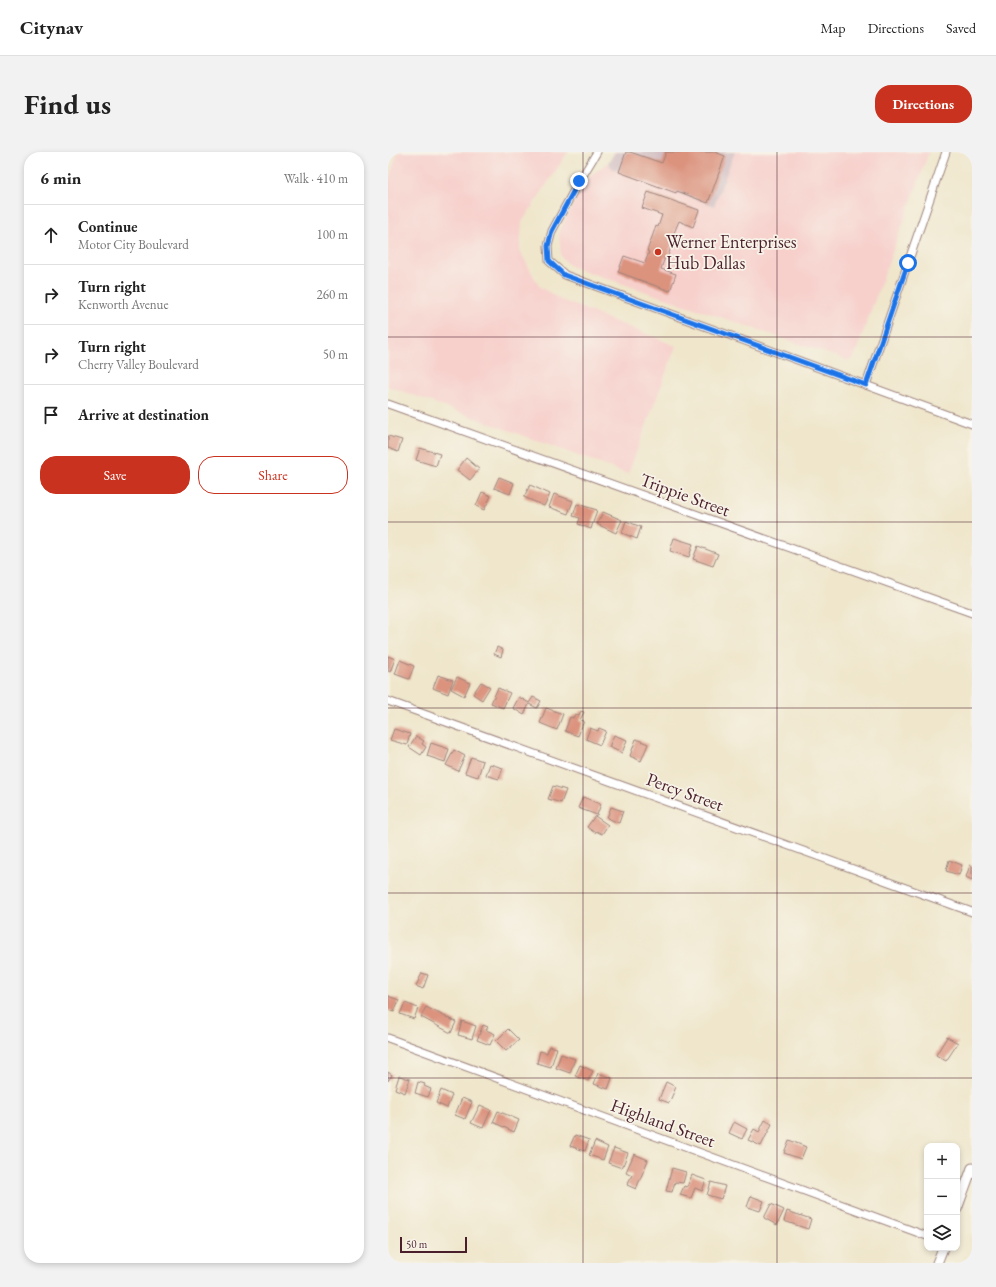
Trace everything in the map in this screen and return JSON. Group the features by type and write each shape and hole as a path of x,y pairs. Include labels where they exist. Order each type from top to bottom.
{"street":[{"path":"597,152 552,231 548,246 549,261 564,275 972,424"},
{"path":"866,385 946,152"},
{"name":"Trippie Street","path":"388,404 972,613"},
{"name":"Percy Street","path":"388,701 972,912"},
{"name":"Highland Street","path":"388,1038 924,1235"},
{"path":"960,1201 972,1168"},
{"path":"937,1263 942,1251"}],"shaded area":[{"path":"398,152 568,152 522,222 520,251 539,286 561,300 676,346 628,474 388,386 388,181"},
{"path":"615,152 735,152 714,206 613,169 608,163"},
{"path":"735,152 929,152 854,357 851,359 847,360 570,266 561,256 559,232 581,189 592,174 608,163 613,169 714,206"}],"building":[{"path":"626,152 662,163 666,152 715,152 725,156 708,203 619,172"},
{"path":"648,192 699,210 693,227 679,221 667,258 665,257 661,269 676,274 670,291 618,272 624,256 645,263 649,252 647,251 656,226 658,227 662,215 642,208"},
{"path":"388,436 402,440 398,452 388,448"},
{"path":"420,448 440,454 436,466 416,460"},
{"path":"466,458 479,469 470,480 457,470"},
{"path":"499,477 514,483 510,494 494,488"},
{"path":"530,485 550,494 544,506 524,497"},
{"path":"482,492 491,496 484,510 476,506"},
{"path":"554,494 573,501 568,514 549,507"},
{"path":"577,504 597,510 591,529 578,524 580,518 573,516"},
{"path":"603,512 622,520 616,533 597,524"},
{"path":"626,521 641,527 637,539 622,533"},
{"path":"674,538 693,544 689,557 670,551"},
{"path":"698,546 718,554 713,566 693,559"},
{"path":"497,647 503,650 501,657 494,654"},
{"path":"388,656 395,659 390,672 388,671"},
{"path":"400,660 414,666 409,679 395,674"},
{"path":"438,675 453,680 448,694 433,688"},
{"path":"457,677 470,683 464,696 451,689"},
{"path":"481,682 490,687 482,700 473,694"},
{"path":"498,688 510,693 503,708 491,703"},
{"path":"519,697 529,703 533,697 541,701 537,708 529,704 524,715 513,708"},
{"path":"546,708 563,714 557,730 540,723"},
{"path":"581,711 584,712 580,720 584,721 578,736 565,731 570,717 573,718 575,714 579,715"},
{"path":"590,728 598,731 599,728 606,731 600,745 586,739"},
{"path":"394,729 410,734 407,745 390,740"},
{"path":"614,735 627,740 622,753 609,747"},
{"path":"416,736 424,741 422,744 426,747 421,755 409,747"},
{"path":"636,739 648,744 641,761 630,756"},
{"path":"431,743 449,749 445,762 427,756"},
{"path":"454,750 465,756 458,771 446,765"},
{"path":"471,757 483,761 478,777 465,773"},
{"path":"490,764 503,768 499,779 486,775"},
{"path":"553,786 566,790 561,803 548,799"},
{"path":"583,797 601,804 597,815 578,808"},
{"path":"611,807 623,811 619,823 607,818"},
{"path":"595,816 608,825 602,834 596,831 595,833 587,827"},
{"path":"949,860 962,865 959,875 946,871"},
{"path":"970,865 972,866 972,880 966,877"},
{"path":"422,973 428,975 423,989 416,986"},
{"path":"388,996 399,1000 394,1012 388,1010"},
{"path":"405,1003 418,1008 414,1019 400,1014"},
{"path":"426,1007 456,1022 451,1033 421,1017"},
{"path":"462,1021 476,1026 472,1039 458,1035"},
{"path":"483,1025 488,1027 486,1030 495,1034 490,1045 477,1040"},
{"path":"508,1029 519,1040 506,1051 496,1041"},
{"path":"947,1037 958,1043 946,1061 936,1055"},
{"path":"549,1046 557,1048 551,1067 537,1063 540,1051 547,1053"},
{"path":"561,1054 575,1059 570,1073 556,1068"},
{"path":"580,1065 593,1071 588,1081 575,1076"},
{"path":"388,1072 392,1075 388,1081"},
{"path":"598,1073 612,1078 608,1089 594,1084"},
{"path":"399,1076 410,1079 405,1093 395,1089"},
{"path":"418,1082 425,1084 424,1086 431,1089 428,1097 415,1093"},
{"path":"666,1082 676,1087 669,1103 659,1099"},
{"path":"441,1090 452,1095 447,1108 436,1103"},
{"path":"462,1098 472,1102 465,1119 455,1115"},
{"path":"480,1105 491,1110 483,1128 471,1123"},
{"path":"498,1111 519,1120 514,1132 493,1122"},
{"path":"765,1120 772,1124 761,1146 748,1140 754,1129 759,1132"},
{"path":"734,1122 747,1129 742,1139 729,1133"},
{"path":"575,1135 589,1140 585,1151 570,1146"},
{"path":"789,1140 806,1147 801,1159 784,1153"},
{"path":"595,1141 608,1147 603,1160 589,1155"},
{"path":"614,1148 628,1153 622,1168 608,1163"},
{"path":"634,1154 648,1160 636,1189 627,1185 632,1175 626,1172"},
{"path":"672,1168 686,1172 683,1183 675,1182 672,1192 666,1191"},
{"path":"692,1175 706,1180 702,1191 695,1188 691,1198 680,1195 684,1186 687,1187"},
{"path":"711,1182 725,1186 721,1199 707,1195"},
{"path":"751,1196 764,1201 760,1211 747,1207"},
{"path":"771,1204 784,1210 777,1225 764,1218"},
{"path":"787,1211 811,1219 808,1229 784,1221"}],"place":[{"name":"Werner Enterprises Hub Dallas","path":"658,252"}],"route":[{"path":"579,181 552,231 548,246 549,261 564,275 866,385 908,263"}]}
